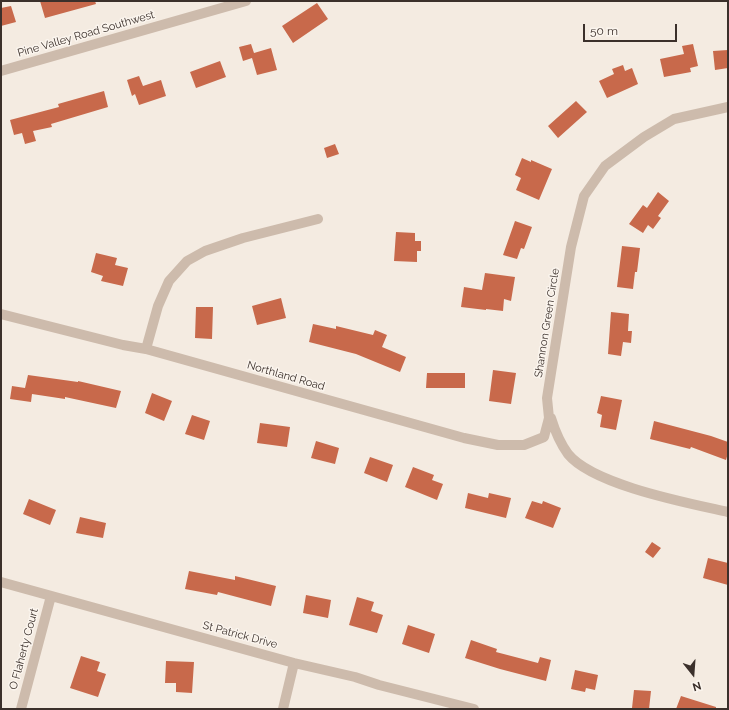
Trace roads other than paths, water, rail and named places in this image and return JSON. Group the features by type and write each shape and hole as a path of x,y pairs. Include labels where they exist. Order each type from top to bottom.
{"street":[{"name":"Pine Valley Road Southwest","path":"1,71 246,1"},
{"name":"Shannon Green Circle","path":"728,107 674,119 644,137 605,166 584,196 571,247 547,398 549,418 551,418 555,432 569,454 583,467 606,478 661,496 728,512"},
{"path":"146,349 158,306 169,281 187,261 205,251 243,238 318,219"},
{"name":"Northland Road","path":"1,314 123,345 146,349 464,438 498,445 524,445 544,437 549,418"},
{"name":"St Patrick Drive","path":"1,582 294,663 355,677 379,685 474,709"},
{"name":"O Flaherty Court","path":"21,709 51,596"},
{"path":"283,709 294,663"}]}
